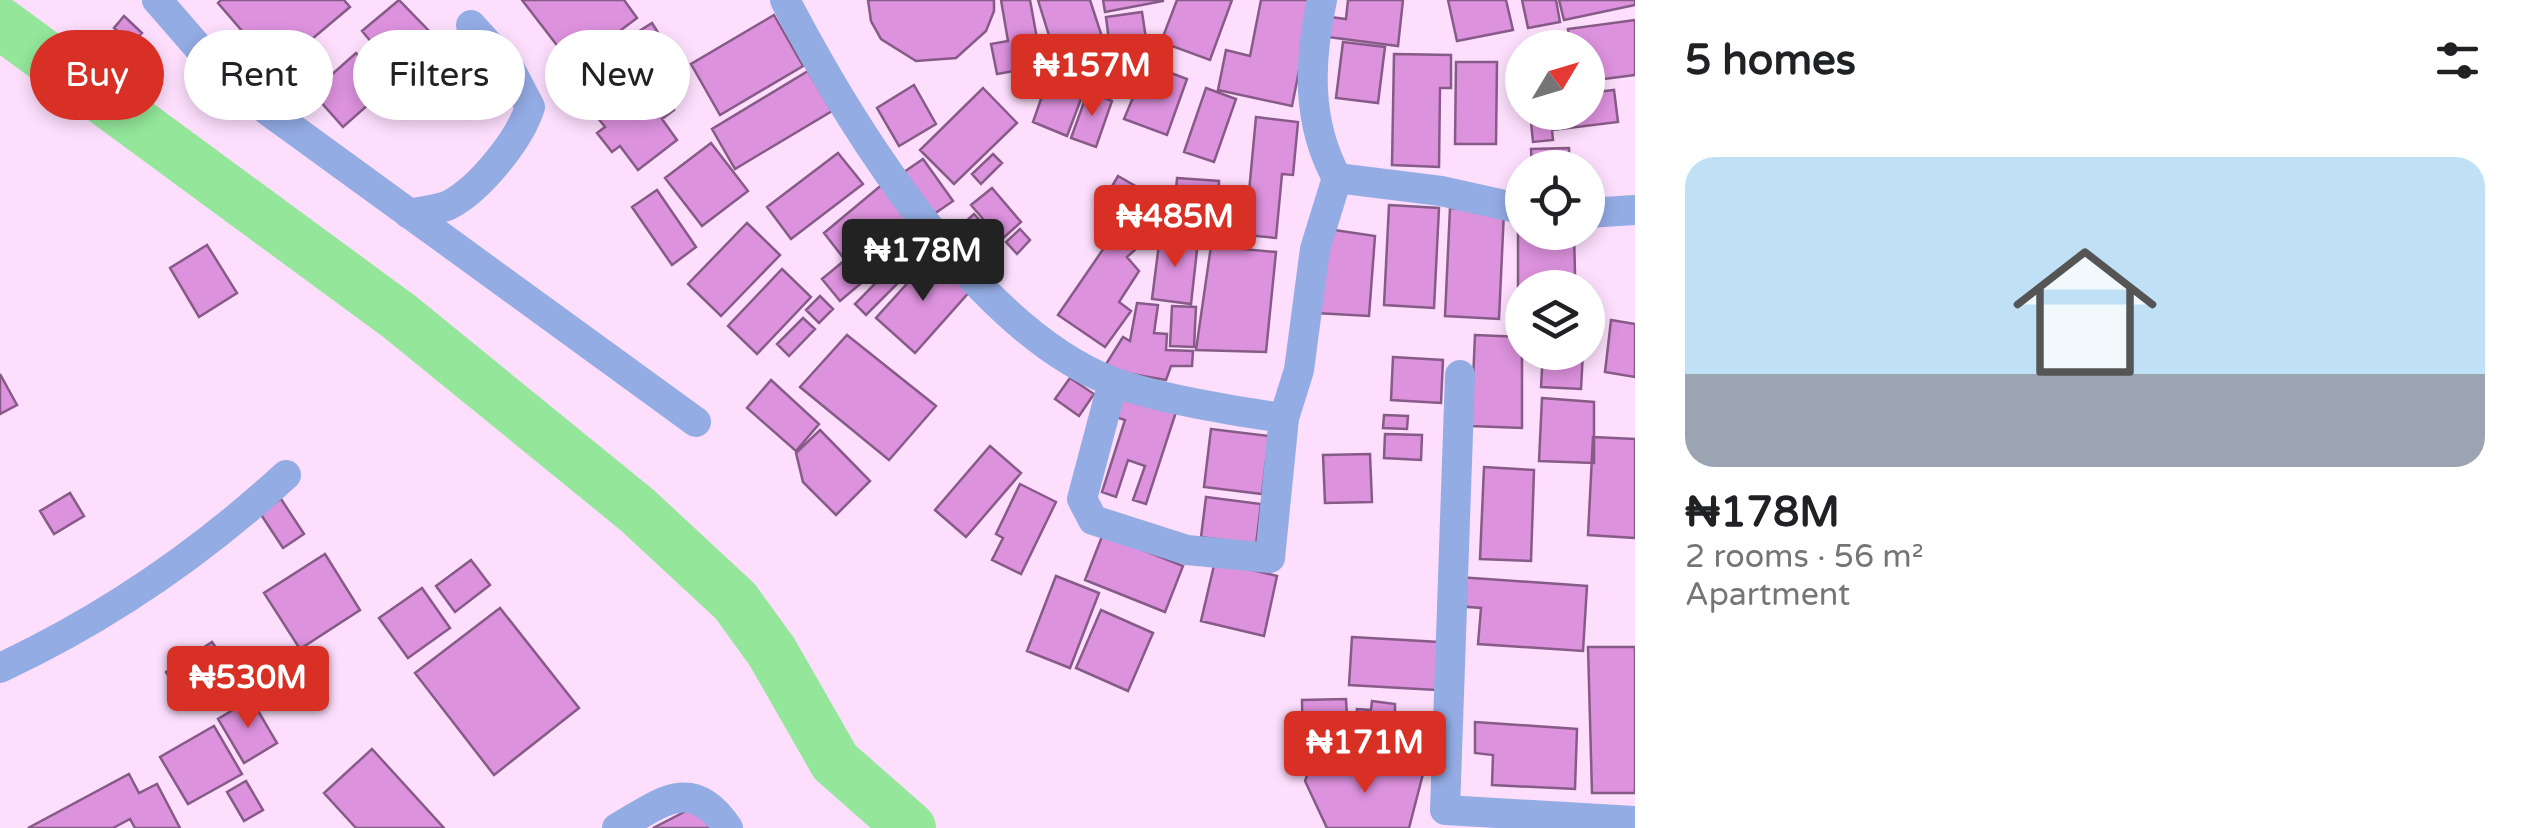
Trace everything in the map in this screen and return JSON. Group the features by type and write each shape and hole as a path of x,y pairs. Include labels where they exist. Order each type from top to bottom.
{"street":[{"path":"157,0 196,46 267,110 696,422"},
{"path":"785,0 881,161 936,240 995,300 1060,353 1113,382 1284,418"},
{"path":"1113,382 1082,499 1093,520 1187,550 1270,558 1284,418 1299,370 1315,249 1337,178 1324,156 1309,77 1322,0"},
{"path":"410,214 449,204 522,131 530,107 509,67 471,25"},
{"path":"1337,178 1442,192 1505,206"},
{"path":"1605,212 1635,210"},
{"path":"1460,375 1445,810 1635,821"},
{"path":"0,668 86,623 191,558 286,476"},
{"path":"617,828 672,796 694,797 719,814 728,828"}],"building":[{"path":"344,0 350,7 323,30 241,30 218,3"},
{"path":"399,0 428,30 363,30"},
{"path":"522,0 624,0 637,18 621,30 545,30"},
{"path":"868,0 994,0 994,11 986,31 956,58 916,61 881,39 871,21"},
{"path":"1001,0 1030,0 1042,66 997,74 991,44 1008,41"},
{"path":"1038,0 1090,0 1103,40 1055,55"},
{"path":"1103,0 1163,0 1163,1 1105,12"},
{"path":"1177,0 1232,0 1210,60 1161,42"},
{"path":"1261,0 1313,0 1292,106 1218,90 1226,50 1250,56"},
{"path":"1348,0 1403,0 1398,46 1320,36 1322,16 1346,19"},
{"path":"1448,0 1506,0 1513,30 1457,41"},
{"path":"1522,0 1556,0 1560,22 1528,28"},
{"path":"1559,0 1635,0 1635,5 1564,20"},
{"path":"1142,12 1148,52 1111,57 1106,17"},
{"path":"774,15 803,66 720,115 691,64"},
{"path":"124,16 139,30 116,30"},
{"path":"1635,20 1635,75 1605,79 1605,30 1568,29"},
{"path":"1343,42 1385,47 1378,103 1336,98"},
{"path":"1394,54 1451,55 1451,88 1440,88 1439,167 1392,165"},
{"path":"353,56 353,118 343,127 333,116 333,73"},
{"path":"1456,62 1497,62 1496,144 1455,144"},
{"path":"1147,64 1187,79 1167,135 1124,119"},
{"path":"808,71 832,111 735,169 712,129"},
{"path":"1049,76 1084,91 1067,136 1033,122"},
{"path":"914,85 936,124 899,146 877,108"},
{"path":"983,88 1017,123 954,184 920,150"},
{"path":"1206,88 1236,99 1214,162 1184,152"},
{"path":"1614,90 1618,122 1605,124 1605,91"},
{"path":"1088,91 1112,101 1096,147 1071,138"},
{"path":"1256,117 1298,122 1293,175 1282,174 1276,238 1245,235"},
{"path":"600,120 663,120 677,140 638,170 620,146 612,152 597,133 605,127"},
{"path":"1532,130 1552,130 1553,140 1533,142"},
{"path":"711,143 748,191 702,226 665,178"},
{"path":"838,153 863,184 791,239 767,207"},
{"path":"993,154 1002,163 981,184 972,174"},
{"path":"923,159 953,201 934,214 904,172"},
{"path":"1118,176 1160,200 1150,220 1107,195"},
{"path":"1177,178 1219,181 1217,220 1174,217"},
{"path":"884,183 924,230 840,301 822,279 845,260 824,233"},
{"path":"992,188 1021,222 1001,240 971,205"},
{"path":"657,190 696,247 672,265 632,207"},
{"path":"1389,205 1439,208 1434,308 1384,305"},
{"path":"1450,208 1504,211 1499,319 1445,316"},
{"path":"974,214 984,225 964,243 954,232"},
{"path":"747,223 780,255 721,316 688,284"},
{"path":"987,228 997,239 977,258 967,246"},
{"path":"1129,228 1147,239 1127,257 1139,271 1119,302 1131,311 1105,347 1058,315 1106,245"},
{"path":"1321,228 1375,236 1369,316 1316,313"},
{"path":"1020,229 1030,240 1017,254 1006,242"},
{"path":"1160,236 1198,241 1191,304 1152,299"},
{"path":"207,245 237,293 199,317 170,268"},
{"path":"1211,246 1276,252 1266,352 1196,350"},
{"path":"918,247 924,252 919,262 866,315 855,304 906,252 910,255"},
{"path":"1518,250 1574,250 1575,270 1518,270"},
{"path":"932,256 971,290 915,353 876,318"},
{"path":"782,269 811,297 757,354 728,326"},
{"path":"820,296 833,309 819,323 806,310"},
{"path":"1137,303 1158,305 1154,333 1167,334 1166,350 1193,351 1192,366 1171,366 1166,380 1103,369 1123,337 1130,341"},
{"path":"1172,306 1196,307 1194,347 1170,346"},
{"path":"803,318 815,329 789,356 777,344"},
{"path":"1611,320 1635,324 1635,377 1605,372"},
{"path":"847,335 936,406 889,460 800,387"},
{"path":"1475,335 1505,336 1505,370 1522,370 1522,428 1471,426"},
{"path":"1393,357 1443,360 1441,403 1391,400"},
{"path":"1542,370 1582,370 1581,389 1541,387"},
{"path":"0,374 17,405 0,414"},
{"path":"1070,378 1094,394 1079,416 1055,399"},
{"path":"771,380 819,424 796,451 747,408"},
{"path":"1122,391 1177,409 1146,504 1133,500 1145,466 1128,460 1116,497 1102,492 1125,420 1113,416"},
{"path":"1542,398 1594,402 1594,463 1539,461"},
{"path":"1384,415 1408,416 1407,429 1383,428"},
{"path":"1211,429 1269,436 1262,494 1204,487"},
{"path":"820,430 870,481 836,515 803,482 796,453"},
{"path":"1385,434 1422,435 1421,460 1384,458"},
{"path":"1593,437 1635,439 1635,538 1588,535"},
{"path":"990,446 1021,473 966,537 935,510"},
{"path":"1370,454 1372,502 1325,503 1323,455"},
{"path":"1484,467 1534,470 1531,561 1480,559"},
{"path":"1020,484 1056,502 1021,574 992,560 1003,538 996,534"},
{"path":"70,493 84,516 54,534 40,511"},
{"path":"1206,497 1261,504 1256,545 1201,537"},
{"path":"281,499 304,534 283,548 260,513"},
{"path":"1103,534 1183,566 1165,612 1085,580"},
{"path":"325,554 360,610 300,649 264,593"},
{"path":"471,560 490,585 455,612 436,586"},
{"path":"1215,561 1277,576 1264,636 1201,621"},
{"path":"1056,576 1099,593 1070,668 1027,651"},
{"path":"1458,577 1587,586 1583,651 1478,644 1481,608 1456,606"},
{"path":"422,588 450,628 408,658 379,618"},
{"path":"500,608 579,708 494,775 415,673"},
{"path":"1101,610 1153,633 1128,691 1076,668"},
{"path":"1352,637 1439,642 1436,690 1349,685"},
{"path":"212,642 229,667 182,697 166,672"},
{"path":"1588,647 1635,647 1635,793 1592,793"},
{"path":"251,699 277,743 244,763 218,719"},
{"path":"1346,699 1347,716 1326,717 1328,759 1303,759 1302,700"},
{"path":"1372,701 1395,704 1395,713 1416,715 1411,767 1352,760 1357,709 1371,710"},
{"path":"1475,722 1577,729 1575,789 1492,785 1493,755 1475,753"},
{"path":"214,726 242,774 188,804 160,757"},
{"path":"372,749 444,828 356,828 324,793"},
{"path":"1310,767 1424,770 1409,828 1327,828 1305,781"},
{"path":"129,774 139,793 157,784 180,828 135,828 130,819 113,828 28,828"},
{"path":"246,781 263,810 244,821 227,792"},
{"path":"698,805 710,828 653,828"}],"waterway":[{"path":"0,23 400,317 637,510 735,601 772,652 835,762 910,828"}]}
